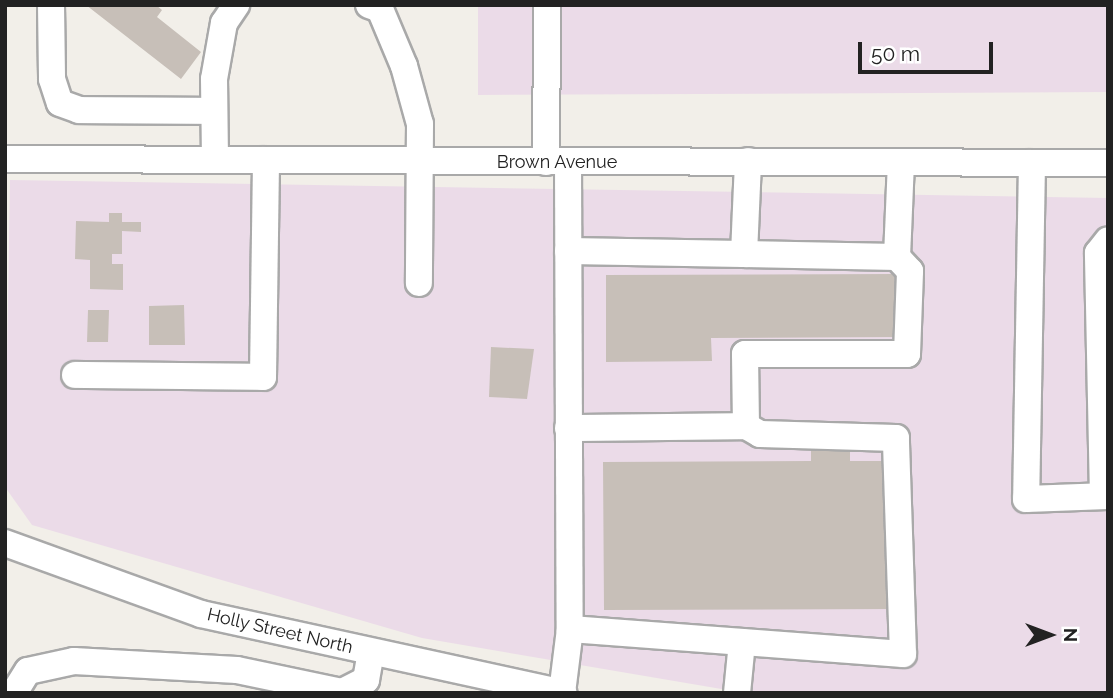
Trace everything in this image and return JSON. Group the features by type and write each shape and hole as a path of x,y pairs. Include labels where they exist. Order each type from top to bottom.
{"street":[{"path":"51,5 52,79 60,103 79,110 214,111"},
{"path":"215,160 214,111 224,23 236,5"},
{"path":"369,5 380,9 404,66 420,124 419,283"},
{"path":"547,5 557,162 568,251 570,629 563,693"},
{"name":"Brown Avenue","path":"5,159 1108,163"},
{"path":"75,375 263,377 266,160"},
{"path":"744,254 748,161"},
{"path":"746,426 745,354 906,354 910,271 897,257 901,163"},
{"path":"1032,163 1026,499 1105,496 1098,253 1108,240"},
{"path":"568,251 897,257"},
{"path":"568,428 746,426 760,434 896,438 903,654 570,629"},
{"name":"Holly Street North","path":"5,543 201,614 563,693"},
{"path":"737,693 742,642"},
{"path":"14,693 28,671 74,661 237,670 342,692 366,680 371,652"}],"shaded area":[{"path":"478,5 1108,5 1108,92 478,95"},
{"path":"10,180 1108,198 1108,693 745,693 422,638 32,525 5,487"}],"building":[{"path":"86,5 156,5 162,10 157,17 201,52 181,79"},
{"path":"109,213 122,213 122,222 141,222 141,232 122,231 122,254 112,254 112,264 123,264 123,290 90,289 90,260 75,259 76,221 109,222"},
{"path":"896,274 897,337 711,338 712,361 606,362 606,275"},
{"path":"184,305 185,345 149,345 149,306"},
{"path":"88,310 109,310 108,342 87,342"},
{"path":"491,347 534,349 527,399 489,397"},
{"path":"850,441 850,461 894,461 895,609 604,610 603,462 811,461 811,442"}]}
